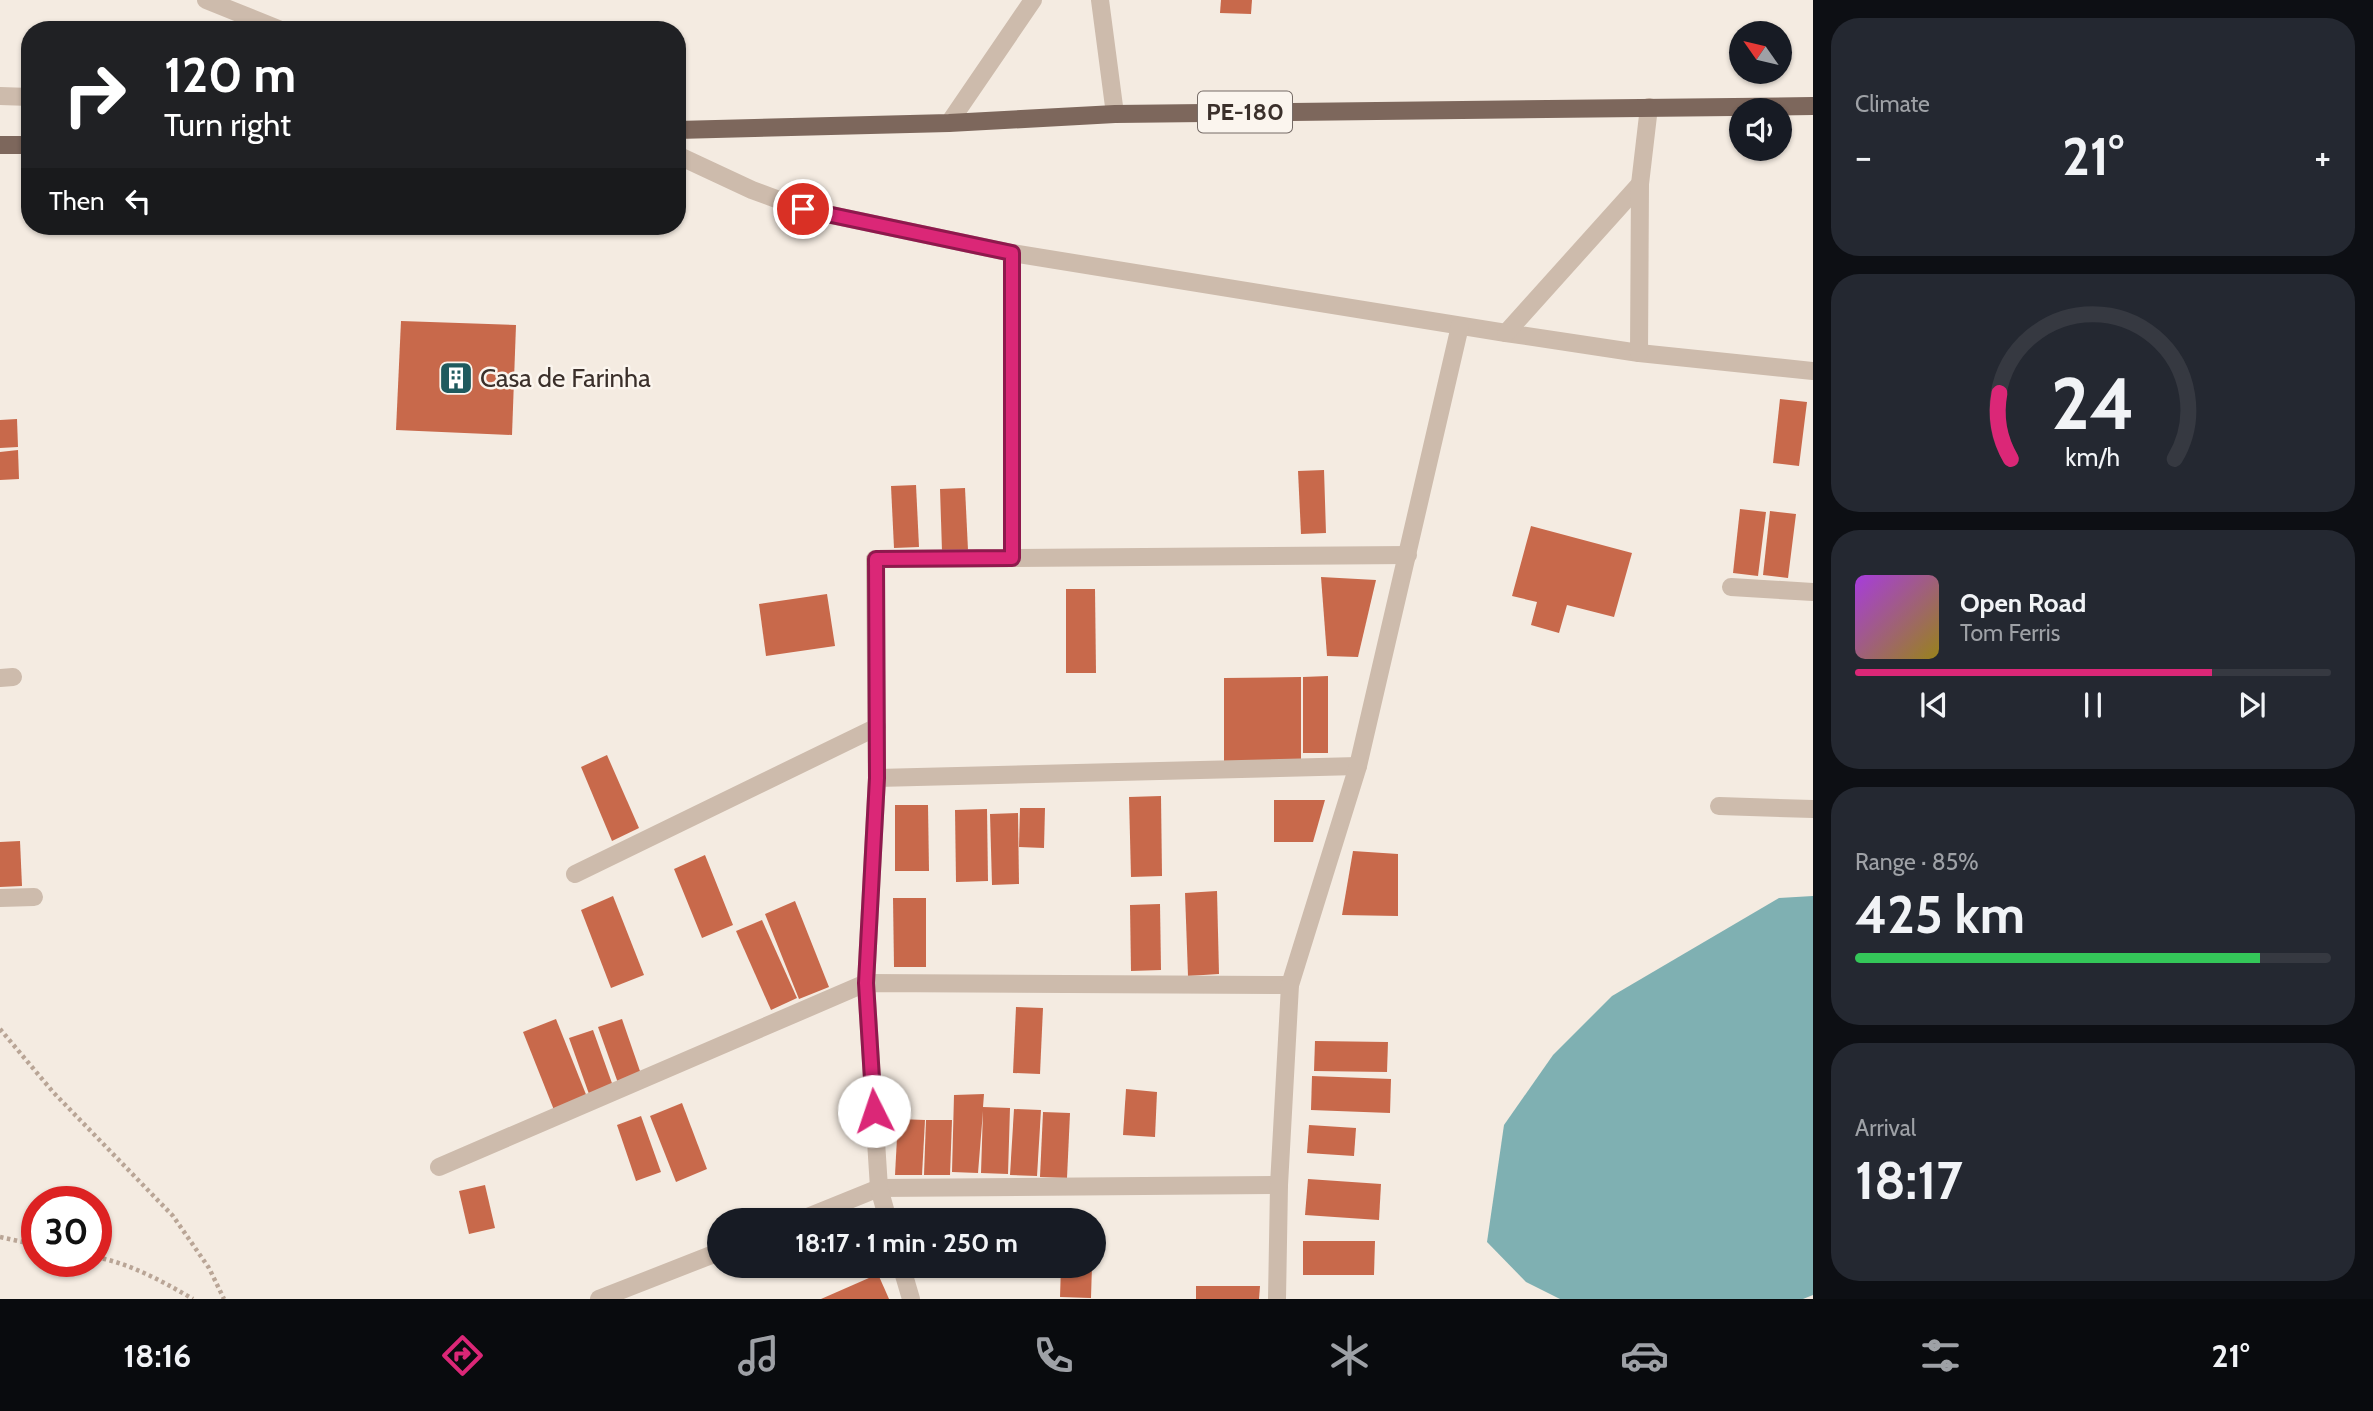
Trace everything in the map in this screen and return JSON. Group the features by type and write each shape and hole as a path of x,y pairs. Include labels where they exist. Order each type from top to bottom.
{"main road":[{"name":"PE-180","path":"686,130 949,123 1115,114 1813,106"},
{"path":"0,145 21,145"}],"street":[{"path":"206,0 258,21"},
{"path":"949,123 1033,0"},
{"path":"1100,0 1115,114"},
{"path":"0,96 21,97"},
{"path":"1639,353 1640,184 1649,107"},
{"path":"686,159 752,190 803,209 1012,253 1506,334 1639,353 1813,371"},
{"path":"1506,334 1640,184"},
{"path":"1012,253 1012,558"},
{"path":"1278,1299 1279,1185 1290,985 1358,766 1460,326"},
{"path":"885,1208 879,1188 866,983 877,778 876,559 1408,555"},
{"path":"1731,587 1813,592"},
{"path":"575,874 877,727"},
{"path":"877,778 1358,766"},
{"path":"1719,806 1813,809"},
{"path":"0,898 34,897"},
{"path":"439,1167 866,983 1290,985"},
{"path":"830,1208 879,1188 1279,1185"},
{"path":"599,1299 707,1257"},
{"path":"905,1278 911,1299"}],"path":[{"path":"0,1029 53,1092 173,1216 209,1268 224,1299"},
{"path":"0,1237 21,1242"},
{"path":"112,1260 171,1286 193,1299"}],"water":[{"path":"1813,896 1813,1295 1803,1299 1560,1299 1526,1282 1487,1242 1504,1125 1553,1055 1612,996 1779,898"}],"building":[{"path":"1221,0 1252,0 1251,14 1220,13"},
{"name":"Casa de Farinha","path":"401,321 516,325 512,435 396,430"},
{"path":"1780,399 1807,402 1799,466 1773,463"},
{"path":"17,419 18,447 0,448 0,420"},
{"path":"18,450 19,479 0,480 0,452"},
{"path":"1324,470 1326,533 1301,534 1298,471"},
{"path":"916,485 919,547 894,548 891,486"},
{"path":"965,488 968,550 942,551 940,489"},
{"path":"1740,509 1766,512 1758,576 1733,573"},
{"path":"1770,511 1796,514 1788,578 1763,575"},
{"path":"1531,526 1632,553 1614,617 1567,605 1559,633 1531,625 1537,602 1512,596"},
{"path":"1321,577 1376,580 1358,657 1327,656"},
{"path":"1066,589 1095,589 1096,673 1066,673"},
{"path":"827,594 835,646 766,656 759,604"},
{"path":"1328,676 1328,753 1303,753 1303,677"},
{"path":"1301,677 1301,762 1224,763 1224,678"},
{"path":"607,755 639,828 612,841 581,767"},
{"path":"1161,796 1162,876 1131,877 1129,797"},
{"path":"1274,800 1325,800 1313,842 1274,842"},
{"path":"895,805 928,805 929,871 895,871"},
{"path":"1020,808 1045,808 1044,848 1019,847"},
{"path":"987,809 988,881 956,882 955,810"},
{"path":"1018,813 1019,884 992,885 990,814"},
{"path":"20,841 22,886 0,887 0,842"},
{"path":"1353,851 1398,854 1398,916 1342,915"},
{"path":"705,855 733,925 702,938 674,869"},
{"path":"1217,891 1219,974 1188,976 1185,893"},
{"path":"613,896 644,975 611,988 581,910"},
{"path":"893,898 926,898 926,967 894,967"},
{"path":"795,901 829,987 799,999 765,914"},
{"path":"1160,904 1161,970 1131,971 1130,905"},
{"path":"762,920 797,998 771,1010 736,931"},
{"path":"1016,1007 1043,1008 1040,1074 1013,1073"},
{"path":"556,1019 587,1097 554,1110 523,1032"},
{"path":"622,1019 641,1074 618,1083 598,1027"},
{"path":"593,1030 613,1086 589,1094 569,1038"},
{"path":"1315,1041 1388,1042 1387,1072 1314,1071"},
{"path":"1312,1076 1391,1079 1390,1113 1311,1110"},
{"path":"1126,1089 1157,1092 1155,1137 1123,1135"},
{"path":"984,1094 983,1107 1010,1108 1008,1174 981,1173 983,1111 978,1173 952,1172 954,1095"},
{"path":"682,1103 707,1169 676,1182 650,1116"},
{"path":"1014,1109 1041,1110 1037,1176 1010,1175"},
{"path":"1043,1112 1070,1113 1067,1178 1040,1177"},
{"path":"641,1116 661,1172 636,1181 617,1125"},
{"path":"898,1119 925,1120 922,1175 895,1175"},
{"path":"926,1120 952,1120 950,1175 924,1175"},
{"path":"1309,1125 1356,1128 1354,1156 1307,1153"},
{"path":"1308,1179 1381,1184 1379,1220 1305,1215"},
{"path":"485,1185 495,1228 469,1234 459,1191"},
{"path":"1303,1241 1375,1241 1374,1275 1303,1275"},
{"path":"869,1278 880,1278 889,1299 821,1299"},
{"path":"1061,1278 1092,1278 1091,1298 1060,1297"},
{"path":"1196,1286 1260,1286 1259,1299 1196,1299"}],"place":[{"name":"Casa de Farinha","path":"456,378"}],"route":[{"path":"803,209 1012,253 1012,558 876,559 877,778 866,983 874,1111"}]}
